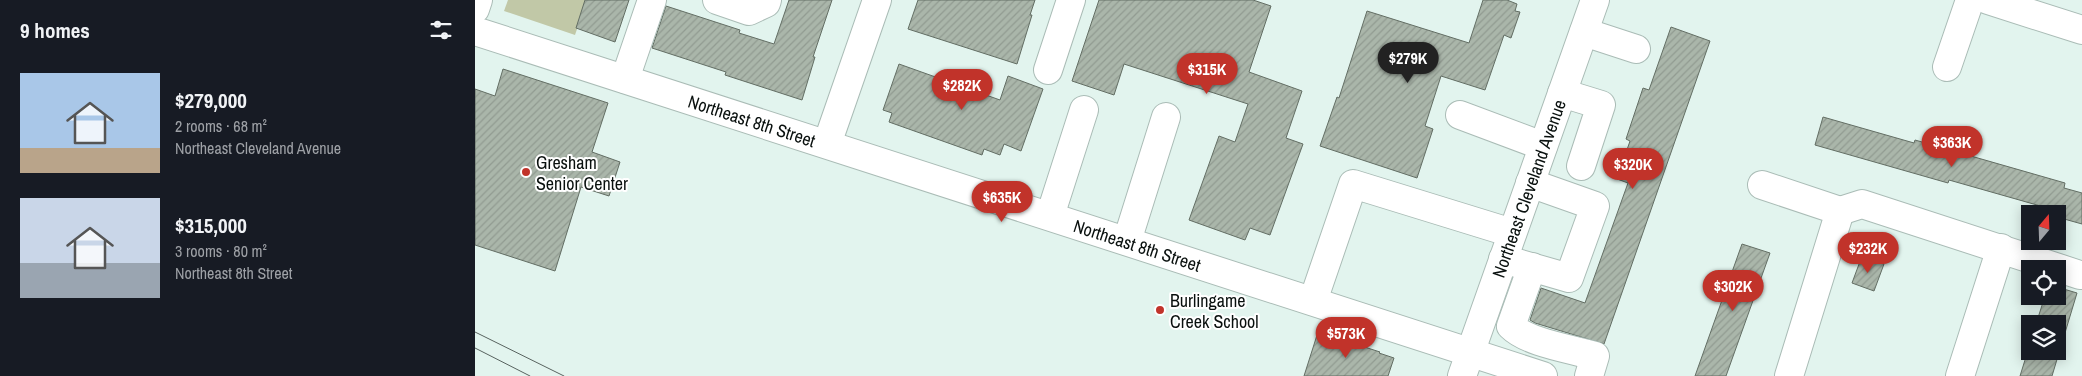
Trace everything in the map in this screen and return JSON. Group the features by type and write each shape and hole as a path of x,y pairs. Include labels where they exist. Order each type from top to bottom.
{"street":[{"path":"477,29 478,0"},
{"path":"625,79 652,0"},
{"path":"717,0 749,11 766,3 767,0"},
{"path":"827,144 877,0"},
{"path":"1048,70 1071,0"},
{"name":"Northeast Cleveland Avenue","path":"1466,364 1595,0"},
{"path":"1947,67 1970,0"},
{"path":"1988,0 2082,30"},
{"name":"Northeast 8th Street","path":"477,29 625,79 1313,301 1466,364 1543,376"},
{"path":"1584,32 1636,49"},
{"path":"1503,259 1569,278 1595,206 1581,166 1601,105 1562,93"},
{"path":"1050,216 1084,110"},
{"path":"1461,115 1581,166"},
{"path":"1127,241 1166,117"},
{"path":"1530,183 1595,206"},
{"path":"1313,301 1353,184 1513,233"},
{"path":"1762,185 1840,211 1862,204 2080,275"},
{"path":"1789,376 1840,211"},
{"path":"1960,376 2001,248"},
{"path":"1532,267 1511,326 1516,331 1531,338 1595,356 1589,376"}],"green space":[{"path":"508,0 587,0 575,35 504,11"}],"building":[{"path":"585,0 629,0 615,42 576,28"},
{"path":"789,0 832,0 813,57 815,57 802,100 725,75 726,72 652,48 666,6 740,30 739,33 774,44"},
{"path":"918,0 1035,0 1017,64 908,29"},
{"path":"1099,0 1253,0 1271,6 1249,72 1302,91 1286,138 1303,144 1270,235 1250,228 1245,240 1189,220 1219,136 1235,142 1248,104 1124,64 1114,95 1072,81"},
{"path":"1483,0 1507,0 1517,4 1515,11 1520,12 1511,38 1504,35 1485,90 1441,76 1425,126 1433,129 1417,178 1320,146 1337,97 1339,98 1367,11 1469,43"},
{"path":"1671,27 1710,41 1604,344 1535,323 1530,320 1541,288 1585,303 1628,183 1617,179 1630,141 1626,139 1643,88 1649,90"},
{"path":"899,64 1000,100 1008,76 1043,89 1021,151 1004,144 1000,155 984,149 982,155 889,122 892,113 883,110"},
{"path":"503,69 608,103 592,152 620,162 609,196 581,187 555,271 475,245 475,89 495,96"},
{"path":"1823,117 1914,143 1915,140 2065,183 2064,188 2082,193 2082,224 2066,220 2066,205 2037,205 1949,180 1948,183 1815,145"},
{"path":"1742,244 1770,253 1726,376 1695,376"},
{"path":"1862,256 1884,264 1874,291 1852,283"},
{"path":"2066,290 2077,293 2066,330 2066,315 2039,315 2042,305 2066,305"},
{"path":"1318,332 1394,358 1388,376 1304,376"},
{"path":"2025,360 2057,360 2052,376 2020,376"}],"tram line":[{"path":"475,332 564,376"},
{"path":"475,348 530,376"}],"place":[{"name":"Gresham Senior Center","path":"526,172"},
{"name":"Burlingame Creek School","path":"1160,310"}]}
